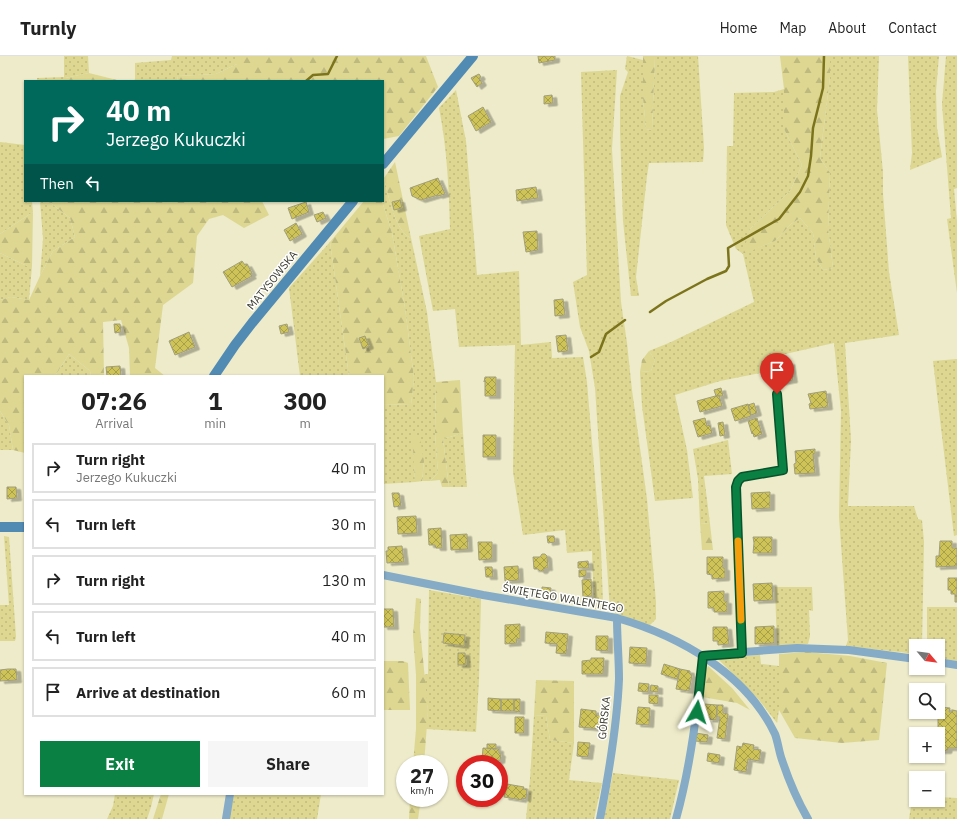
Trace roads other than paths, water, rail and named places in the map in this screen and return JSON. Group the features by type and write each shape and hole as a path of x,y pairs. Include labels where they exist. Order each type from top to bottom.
{"street":[{"path":"384,163 472,56"},
{"name":"MATYSOWSKA","path":"215,375 235,345 352,202"},
{"path":"742,653 736,487 738,481 742,477 783,470 777,394"},
{"path":"0,527 24,527"},
{"name":"ŚWIĘTEGO WALENTEGO","path":"384,575 482,595 616,618 640,626 703,656 748,695 764,713 775,736 790,784 808,819"},
{"name":"GÓRSKA","path":"600,819 616,721 619,678 616,618"},
{"path":"676,819 686,776 697,712 703,656 797,648 849,650 909,658"},
{"path":"945,663 957,664"},
{"path":"226,819 230,795"}],"waterway":[{"path":"307,80 313,75 328,74 337,56"},
{"path":"650,312 666,301 707,279 726,271 729,266 728,248 779,219 800,192 808,176 813,128 823,88 824,56"},
{"path":"591,357 599,352 606,334 625,320"}]}
